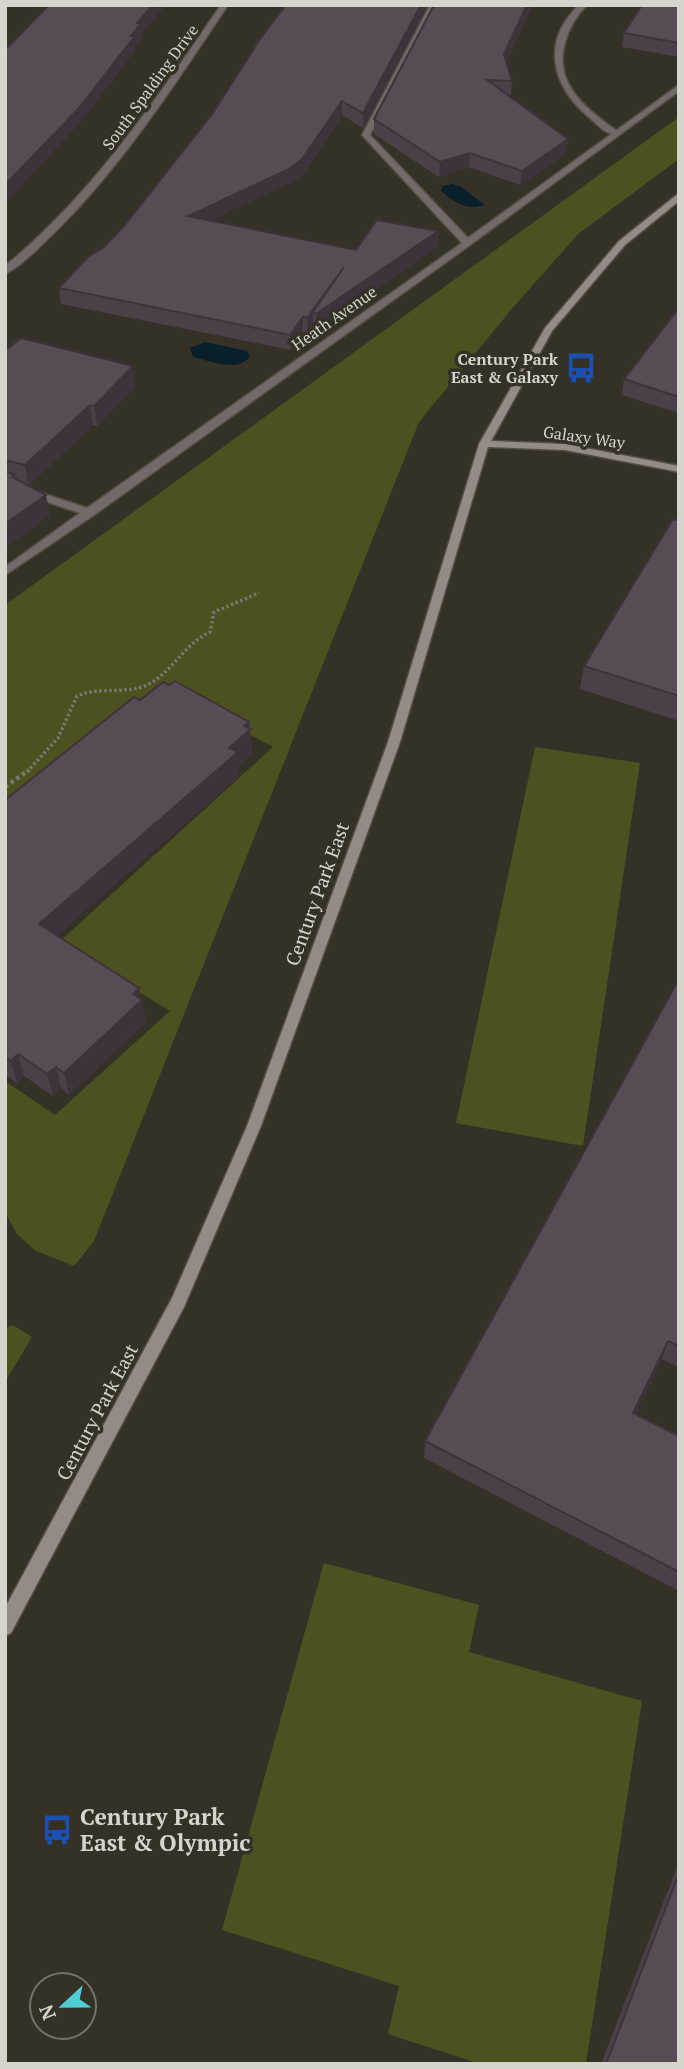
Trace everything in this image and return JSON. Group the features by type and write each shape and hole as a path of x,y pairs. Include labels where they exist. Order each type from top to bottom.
{"main road":[{"name":"Century Park East","path":"5,1627 178,1301 249,1139 394,742 484,444 548,330 622,243 679,195"},
{"name":"Galaxy Way","path":"484,444 565,447 679,468"}],"street":[{"name":"South Spalding Drive","path":"5,271 34,249 123,151 225,5"},
{"path":"434,5 366,135 467,243"},
{"path":"584,5 574,13 558,50 560,76 571,98 614,132"},
{"name":"Heath Avenue","path":"5,572 467,243 614,132 679,87"},
{"path":"5,484 90,513"}],"path":[{"path":"5,787 35,768 61,737 77,696 86,691 126,689 148,684 187,644 210,632 214,612 227,604 259,593"}],"green space":[{"path":"679,117 679,159 578,234 510,311 419,422 94,1241 74,1266 36,1251 17,1234 5,1212 5,1081 55,1115 170,1011 58,943 273,747 168,691 5,825 5,605"},
{"path":"535,747 640,763 583,1146 456,1123"},
{"path":"13,1325 32,1337 5,1382 5,1328"},
{"path":"324,1563 479,1605 469,1652 642,1701 586,2064 480,2064 388,2034 399,1986 222,1930"}],"water":[{"path":"443,186 460,186 485,205 462,205 441,191"},
{"path":"205,342 247,351 250,356 239,364 232,365 193,357 190,348"}],"building":[{"path":"49,5 153,5 137,23 141,23 131,36 134,37 79,108 5,185 5,50"},
{"path":"286,5 421,5 363,113 342,101 302,159 291,168 188,216 356,250 377,220 438,231 316,314 313,312 344,267 307,318 303,317 290,335 59,288 88,257 104,247 124,226 213,113 260,39"},
{"path":"434,5 527,5 504,54 512,81 487,80 568,139 522,171 470,153 440,162 374,119"},
{"path":"642,5 679,5 679,43 624,33"},
{"path":"679,308 679,397 624,379"},
{"path":"21,338 133,366 94,406 90,405 25,465 5,460 5,351"},
{"path":"5,471 46,495 5,524"},
{"path":"673,519 679,521 679,696 584,666"},
{"path":"175,681 249,722 244,726 251,729 229,748 238,752 39,924 139,988 133,994 142,1000 64,1073 56,1067 47,1074 18,1054 11,1061 5,1057 5,800 134,697 140,700 163,682 169,685"},
{"path":"679,979 679,1346 668,1341 633,1413 679,1436 679,1572 425,1441"},
{"path":"679,1873 679,2064 606,2064"}],"place":[{"name":"Century Park East & Galaxy","path":"581,368"},
{"name":"Century Park East & Olympic","path":"57,1830"}]}
